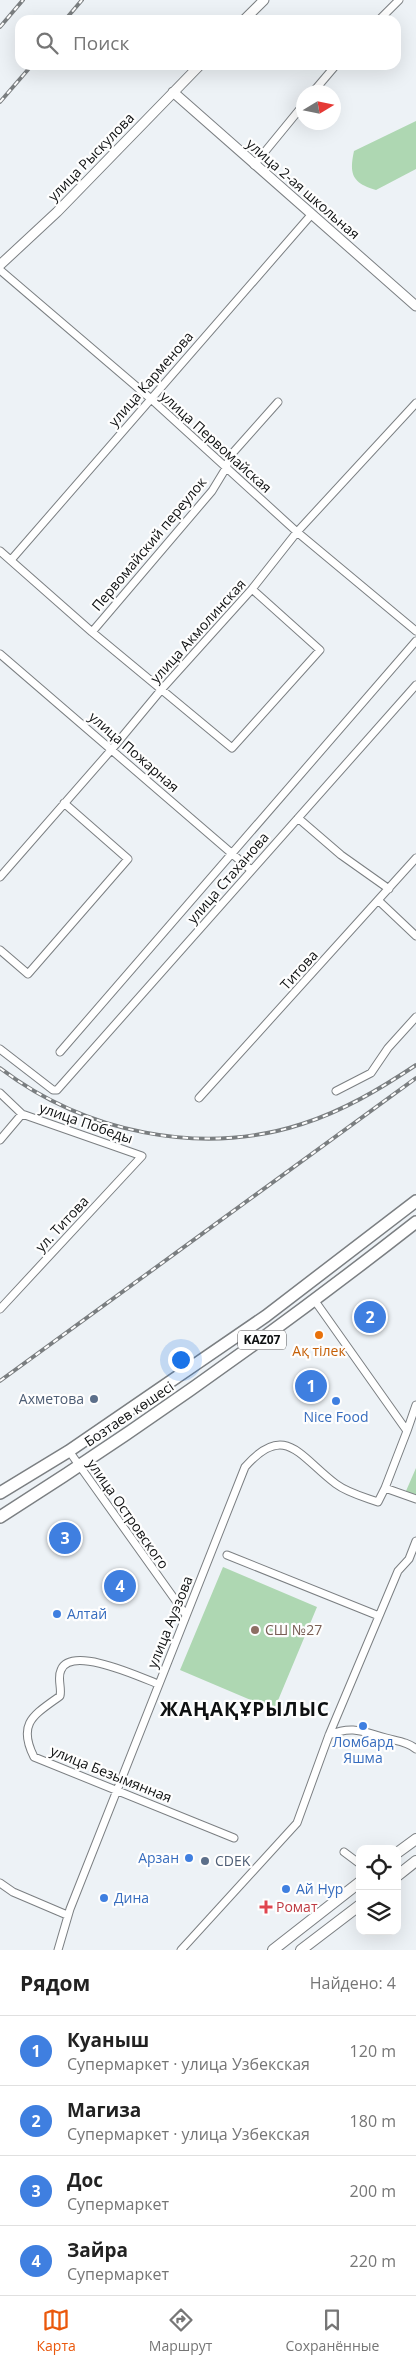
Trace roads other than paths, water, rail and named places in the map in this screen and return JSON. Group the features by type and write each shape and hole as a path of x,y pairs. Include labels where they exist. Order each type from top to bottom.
{"highway":[{"name":"Бозтаев көшесі","path":"0,1493 68,1451 266,1316 416,1201"},
{"name":"Бозтаев көшесі","path":"0,1517 210,1377 315,1301 416,1222"}],"main road":[{"path":"401,1851 416,1839"},
{"path":"401,1874 415,1865"},
{"path":"273,1950 356,1885"},
{"path":"301,1950 356,1908"}],"street":[{"path":"249,15 264,0"},
{"path":"384,15 399,0"},
{"name":"улица Рыскулова","path":"0,265 58,212 195,70"},
{"path":"319,85 332,70"},
{"name":"улица 2-ая школьная","path":"173,92 416,306"},
{"path":"254,165 296,114"},
{"name":"улица Карменова","path":"11,560 311,215"},
{"name":"улица Первомайская","path":"0,270 151,399 297,532 416,631"},
{"name":"Первомайский переулок","path":"92,632 212,490 226,468 230,456 278,402"},
{"name":"улица Акмолинская","path":"0,876 112,749 161,690 252,589 297,532 416,403"},
{"path":"0,551 92,632 232,748 320,650 252,589"},
{"path":"60,1052 416,641"},
{"name":"улица Пожарная","path":"0,654 251,870"},
{"name":"улица Стаханова","path":"60,1087 416,685"},
{"path":"0,950 28,974 128,859 64,803"},
{"path":"298,818 341,855 389,889"},
{"name":"Титова","path":"199,1098 416,858"},
{"path":"379,901 416,936"},
{"path":"336,1091 371,1073 388,1048 416,1017"},
{"name":"улица Победы","path":"0,1049 53,1090 60,1087"},
{"name":"улица Победы","path":"0,1093 22,1114 142,1156"},
{"path":"0,1140 22,1114"},
{"name":"ул. Титова","path":"0,1309 142,1156"},
{"path":"315,1301 406,1430"},
{"path":"416,1405 384,1488 416,1499"},
{"name":"улица Ауэзова","path":"58,1950 67,1915 245,1467 263,1449 270,1445 283,1444 294,1449 337,1485 378,1502 384,1488"},
{"name":"улица Островского","path":"68,1451 186,1615"},
{"path":"181,1950 297,1823 329,1735 379,1616 398,1572 409,1559 416,1541"},
{"path":"227,1554 379,1616"},
{"name":"улица Безымянная","path":"158,1684 100,1662 75,1660 66,1663 61,1669 60,1696 32,1716 27,1730 28,1746 34,1757 234,1838"},
{"path":"329,1735 340,1730 364,1730 407,1744 416,1749"},
{"path":"344,1852 356,1861"},
{"path":"0,1883 13,1892 67,1915"}],"railway":[{"path":"0,27 23,0"},
{"path":"69,15 82,0"},
{"path":"0,102 28,70"},
{"path":"0,1068 33,1090 68,1108 106,1123 144,1132 184,1138 224,1138 263,1134 317,1119 361,1099 416,1065"},
{"path":"0,1381 416,1078"}],"place":[{"name":"Магиза","path":"370,1317"},
{"name":"Ақ тілек","path":"319,1335"},
{"name":"Куаныш","path":"311,1386"},
{"name":"Ахметова","path":"94,1399"},
{"name":"Nice Food","path":"336,1401"},
{"name":"Дос","path":"65,1538"},
{"name":"Зайра","path":"120,1586"},
{"name":"Алтай","path":"57,1614"},
{"name":"СШ №27","path":"255,1630"},
{"name":"Ломбард Яшма","path":"363,1726"},
{"name":"Арзан","path":"189,1858"},
{"name":"CDEK","path":"205,1861"},
{"name":"Ай Нур","path":"286,1889"},
{"name":"Дина","path":"104,1898"},
{"name":"Ромат","path":"266,1907"}],"district":[{"name":"ЖАҢАҚҰРЫЛЫС","path":"245,1709"}]}
